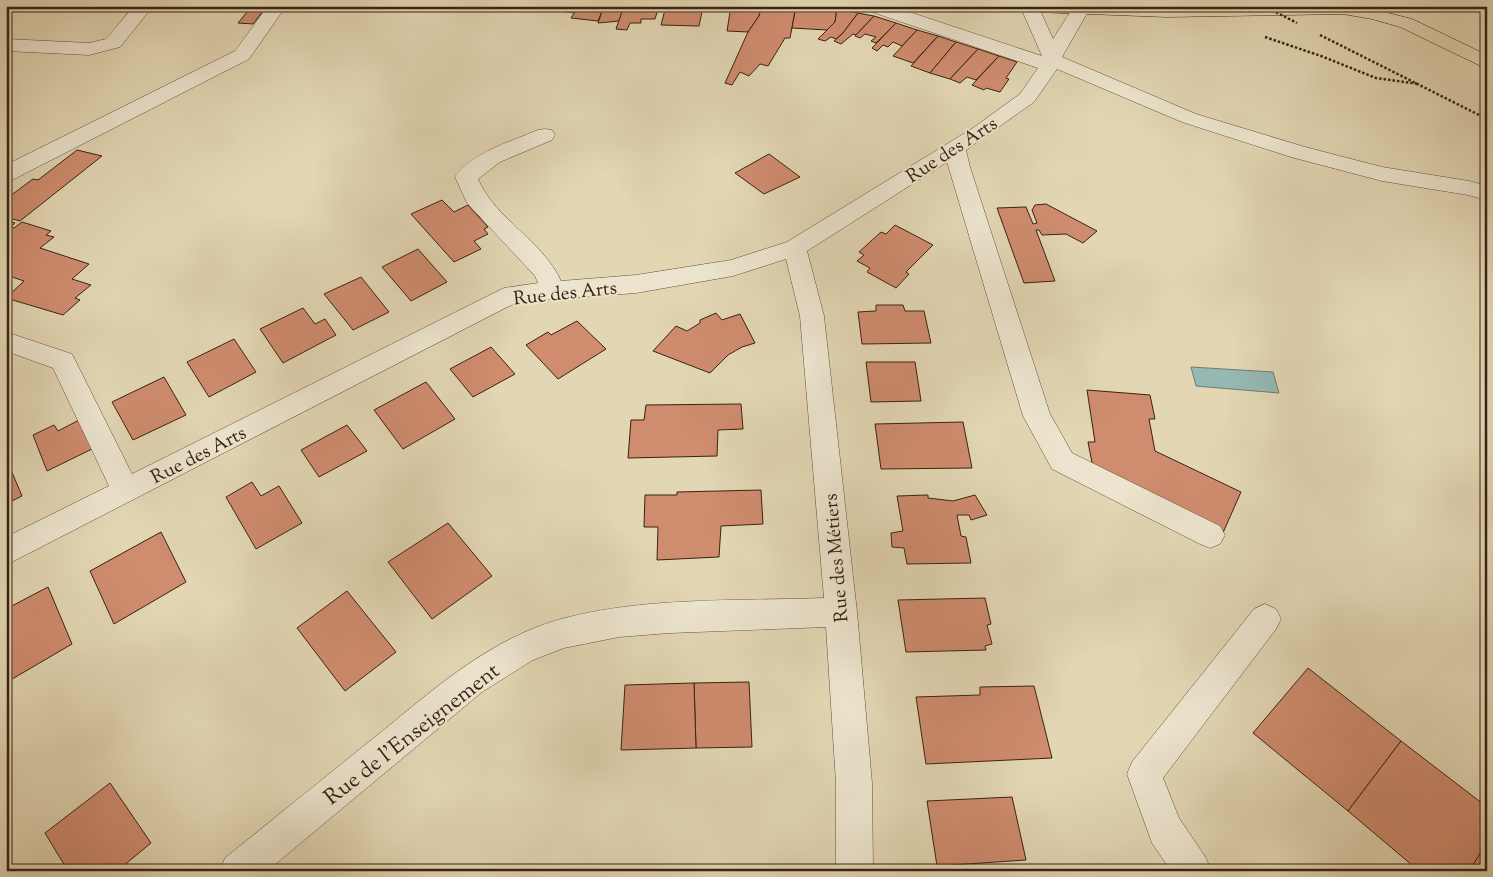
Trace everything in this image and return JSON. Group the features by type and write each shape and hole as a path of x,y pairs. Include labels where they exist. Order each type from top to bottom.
{"main road":[{"path":"1010,6 1167,12 1343,9 1374,14 1406,23 1487,63"}],"street":[{"path":"6,45 89,49 113,43 144,6"},
{"path":"6,174 242,55 277,6"},
{"path":"872,6 1051,60 1189,118 1298,152 1382,174 1469,188 1487,193"},
{"path":"1030,8 1051,60"},
{"name":"Rue des Arts","path":"6,552 513,294 636,284 734,268 795,248 955,148 1028,98 1080,10"},
{"path":"545,135 492,157 466,177 475,198 545,272 553,291"},
{"path":"955,148 959,167 1037,416 1062,461 1210,535"},
{"name":"Rue des Métiers","path":"795,248 812,316 841,612 854,783 855,871"},
{"path":"6,342 63,361 126,491"},
{"name":"Rue de l'Enseignement","path":"238,871 470,681 522,649 564,633 620,622 670,618 841,612"},
{"path":"1193,871 1165,830 1144,774 1266,619"}],"path":[{"path":"1264,6 1297,24"},
{"path":"1315,32 1487,119"},
{"path":"1264,36 1376,78 1420,84"}],"water":[{"path":"1191,367 1273,372 1279,393 1196,386"}],"building":[{"path":"252,6 267,6 253,24 238,23"},
{"path":"555,6 579,6 574,13 553,10"},
{"path":"579,6 604,6 598,21 571,18"},
{"path":"604,6 624,6 619,21 598,23"},
{"path":"624,6 659,6 655,19 641,19 641,23 630,23 627,30 616,29"},
{"path":"666,6 703,7 699,26 661,25"},
{"path":"731,6 762,6 759,16 748,32 727,31"},
{"path":"762,6 796,6 790,38 785,38 768,66 760,64 749,76 740,72 732,85 725,83 748,32 759,16"},
{"path":"796,6 837,9 835,22 827,30 792,28"},
{"path":"837,9 858,13 836,39 831,37 825,41 818,39 835,22"},
{"path":"858,13 874,16 856,35 853,34 841,44 834,41 843,33"},
{"path":"874,16 896,23 876,43 871,41 876,37 865,34 860,38 855,36"},
{"path":"896,23 917,30 902,46 893,42 888,47 883,45 877,51 872,48"},
{"path":"917,30 938,36 913,63 893,56"},
{"path":"938,36 956,42 930,73 911,66"},
{"path":"956,42 978,49 950,79 930,73"},
{"path":"978,49 999,56 976,80 967,77 960,83 950,79"},
{"path":"999,56 1017,62 1006,78 1009,79 1000,92 986,88 984,90 972,85"},
{"path":"77,150 102,156 20,221 6,217 6,199 33,179 38,180"},
{"path":"769,154 800,177 764,194 735,173"},
{"path":"442,200 454,212 468,205 488,227 484,229 488,234 474,241 481,249 454,262 411,214"},
{"path":"1046,204 1097,231 1083,243 1066,234 1042,235 1039,230 1036,230 1055,281 1024,283 997,208 1026,207 1033,224 1037,223 1032,210 1035,205"},
{"path":"6,220 15,223 11,227 14,228 22,222 51,231 46,235 54,237 40,248 89,264 72,279 91,285 75,298 80,300 63,315 6,298 24,281 6,275"},
{"path":"895,225 933,245 906,272 909,274 896,288 867,272 870,268 857,261 864,255 859,252 881,232 886,234"},
{"path":"418,249 447,282 411,301 382,267"},
{"path":"361,277 389,312 353,330 324,294"},
{"path":"876,305 903,305 905,311 924,311 931,343 862,344 858,312 876,311"},
{"path":"303,308 315,324 325,319 336,335 283,363 260,329"},
{"path":"716,313 722,320 740,314 755,343 742,347 728,355 710,373 653,351 676,326 687,331 700,323 700,320"},
{"path":"577,321 606,349 558,379 526,345 548,332 551,335"},
{"path":"234,339 256,372 209,397 187,362"},
{"path":"491,347 515,374 473,397 450,369"},
{"path":"866,362 915,362 921,401 871,402"},
{"path":"164,377 186,415 133,440 112,402"},
{"path":"426,382 455,419 403,449 374,410"},
{"path":"1087,390 1150,395 1155,419 1149,419 1155,451 1241,492 1222,535 1094,473 1088,442 1095,442"},
{"path":"741,404 743,429 718,430 717,456 628,458 631,420 644,420 646,405"},
{"path":"81,419 94,448 47,471 33,435 54,425 58,431"},
{"path":"963,422 972,468 881,469 875,424"},
{"path":"347,425 367,451 319,477 301,450"},
{"path":"6,458 22,496 6,504"},
{"path":"252,482 261,496 279,486 302,523 256,549 226,497"},
{"path":"761,490 763,524 721,526 719,557 657,560 658,527 644,527 645,495 677,495 677,492"},
{"path":"928,495 928,498 953,501 975,495 987,515 971,520 969,515 957,515 961,536 966,537 971,563 907,564 904,548 892,547 891,533 903,531 897,496"},
{"path":"448,523 492,576 432,619 388,562"},
{"path":"161,532 186,582 114,624 90,571"},
{"path":"48,587 72,644 7,682 6,609"},
{"path":"347,591 396,652 345,691 297,628"},
{"path":"985,598 991,624 987,625 992,644 985,646 986,650 906,652 898,600"},
{"path":"1308,668 1401,741 1348,811 1253,733"},
{"path":"749,682 752,747 696,748 694,683"},
{"path":"694,683 696,748 621,750 625,685"},
{"path":"1034,686 1052,758 926,764 916,697 980,695 980,687"},
{"path":"1401,741 1487,807 1487,843 1469,871 1419,871 1348,811"},
{"path":"110,783 151,843 117,871 68,871 45,833"},
{"path":"1012,797 1026,860 937,866 927,801"},
{"path":"1487,843 1487,871 1469,871"}]}
